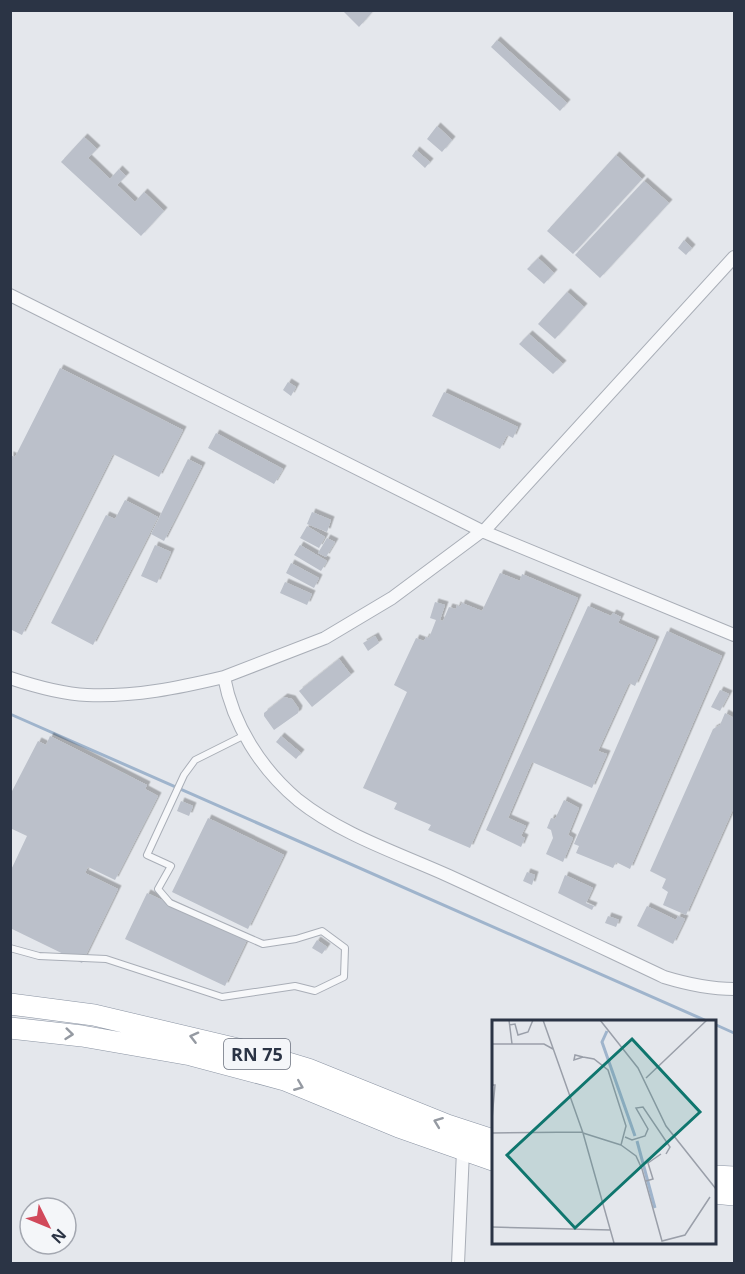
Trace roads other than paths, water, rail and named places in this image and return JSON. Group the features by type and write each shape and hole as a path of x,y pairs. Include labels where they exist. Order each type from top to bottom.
{"highway":[{"name":"RN 75","path":"10,1004 94,1014 255,1053 308,1069 447,1125 492,1140"},
{"name":"RN 75","path":"10,1028 82,1036 180,1053 285,1080 399,1127 492,1160"},
{"path":"715,1176 735,1177"},
{"path":"715,1193 735,1195"}],"street":[{"path":"10,678 36,686 85,695 138,695 186,687 224,677 325,638 392,598 483,531 735,257"},
{"path":"10,295 483,531 735,635"},
{"path":"224,677 229,702 245,735 278,780 298,800 326,819 370,842 448,875 664,977 693,985 735,989"},
{"path":"458,1263 463,1151"}],"lane":[{"path":"10,948 39,956 106,959 222,997 295,986 315,991 344,977 345,948 322,931 296,939 263,944 170,903 158,889 171,866 147,855 184,775 195,760 245,735"}],"waterway":[{"path":"10,714 704,1020"},
{"path":"715,1024 734,1033"}]}
